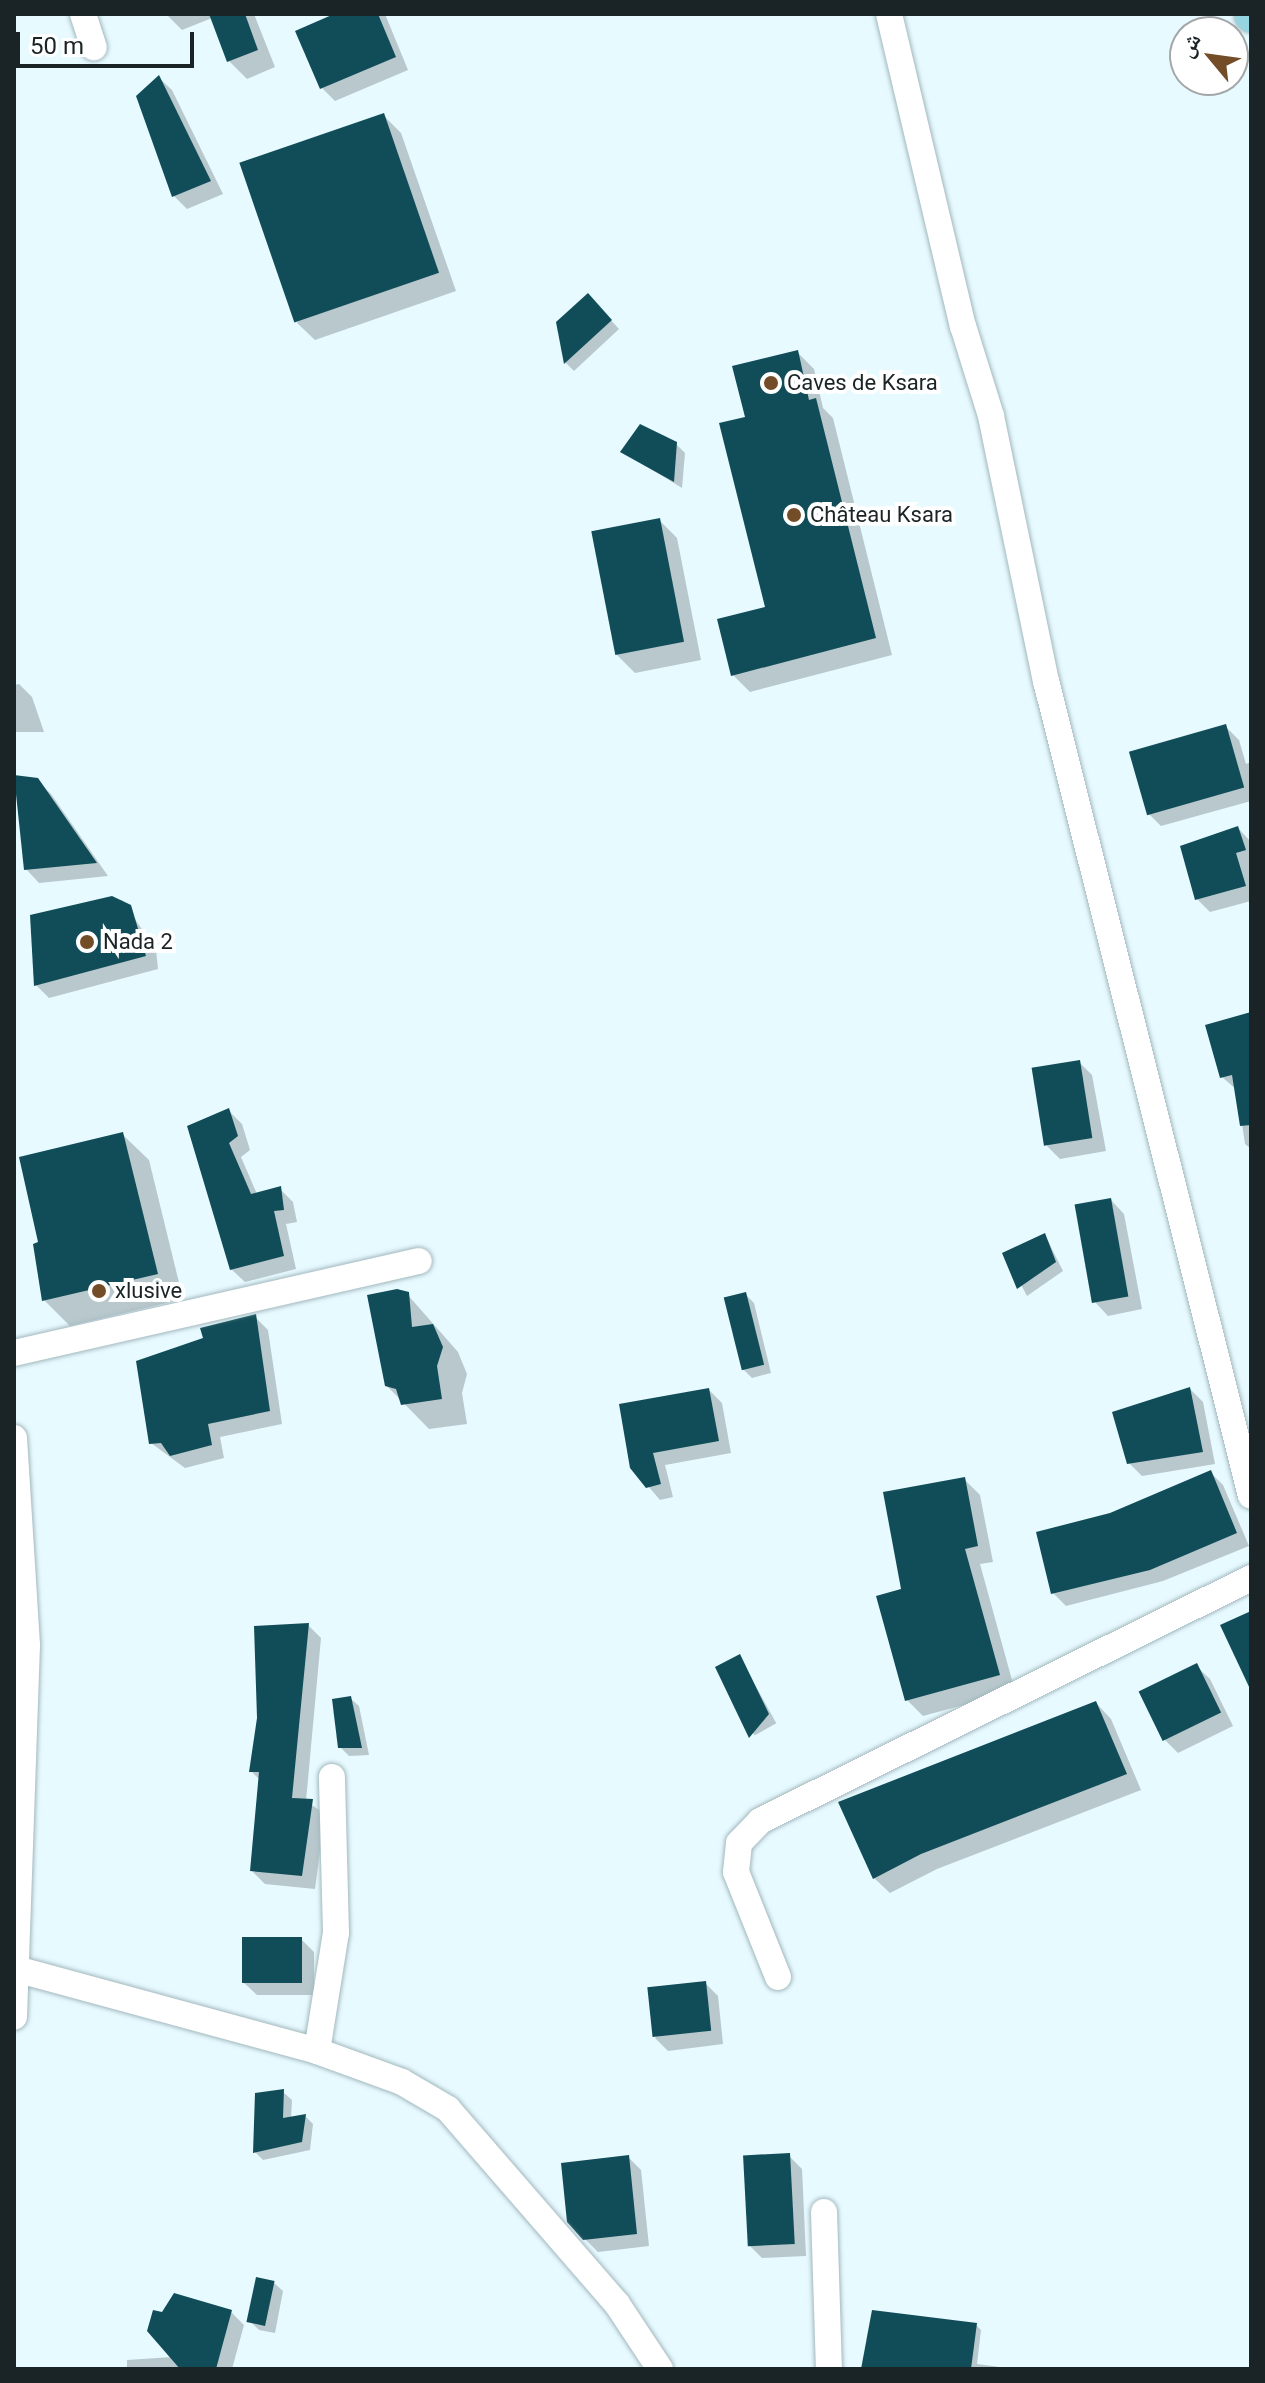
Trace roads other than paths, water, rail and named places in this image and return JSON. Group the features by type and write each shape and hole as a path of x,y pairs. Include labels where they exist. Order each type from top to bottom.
{"street":[{"path":"83,14 94,47"},
{"path":"889,14 963,326 991,416 1046,681 1251,1496"},
{"path":"14,1353 419,1261"},
{"path":"14,1438 20,1645 14,2017"},
{"path":"778,1977 736,1872 739,1843 760,1821 1251,1578"},
{"path":"317,2051 336,1933 332,1777"},
{"path":"16,1969 317,2051 402,2082 448,2109 617,2304 660,2369"},
{"path":"824,2212 829,2369"}],"place":[{"name":"Caves de Ksara","path":"771,383"},
{"name":"Château Ksara","path":"794,515"},
{"name":"Nada 2","path":"87,942"},
{"name":"xlusive","path":"99,1291"}]}
